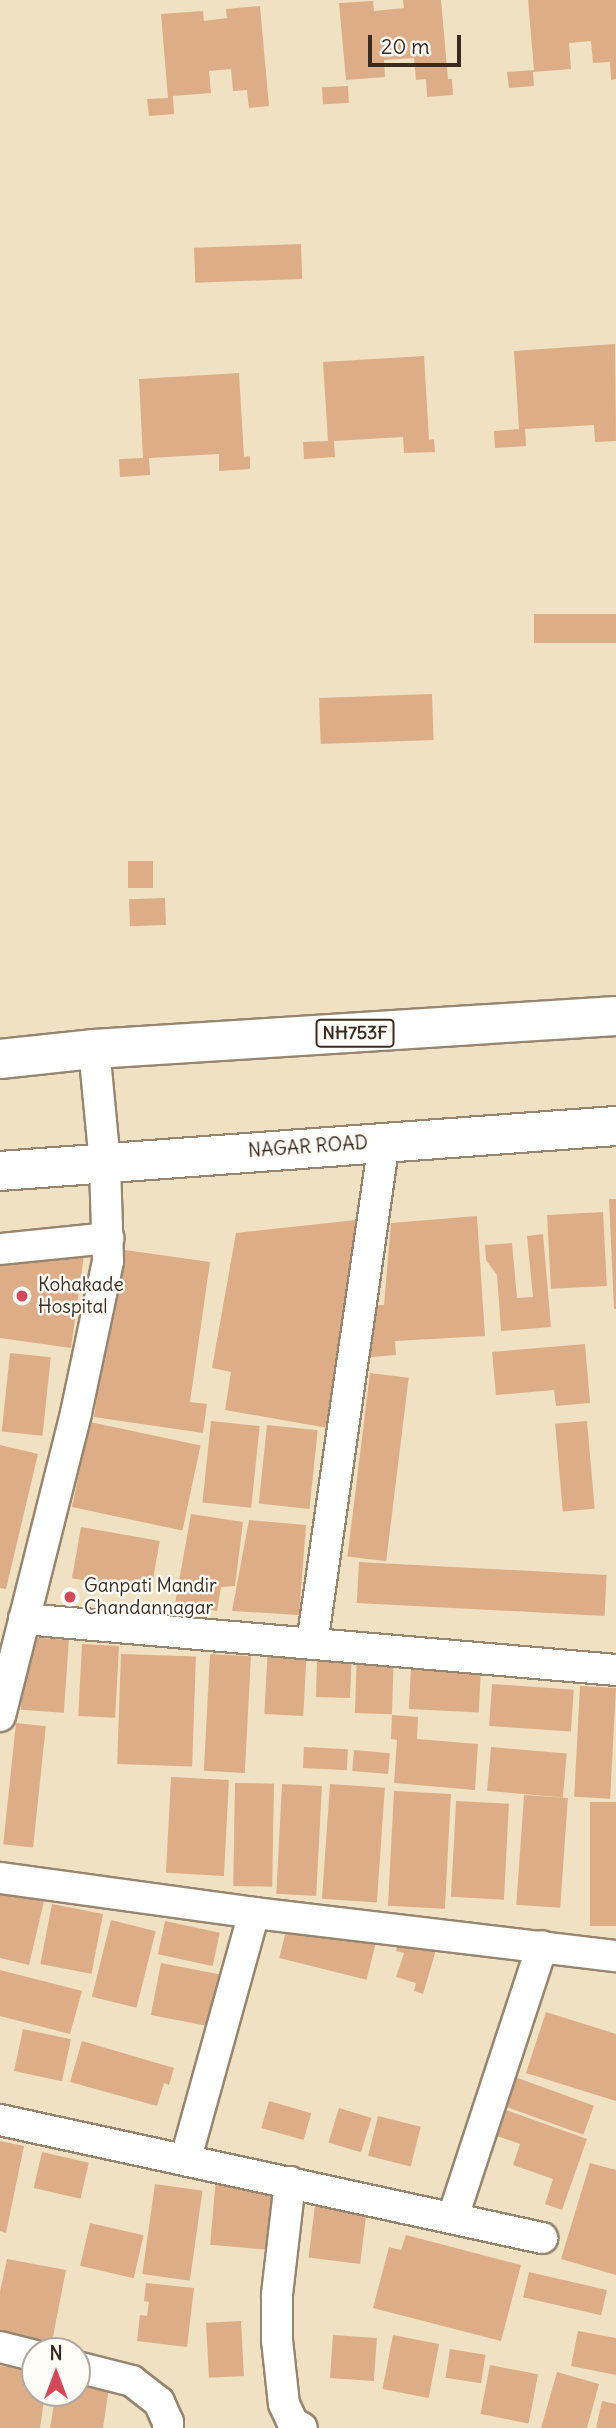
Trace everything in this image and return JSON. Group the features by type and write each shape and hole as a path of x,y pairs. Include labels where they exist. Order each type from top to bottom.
{"highway":[{"name":"NH753F","path":"0,1059 94,1049 616,1016"},
{"name":"NAGAR ROAD","path":"0,1171 616,1126"}],"street":[{"path":"0,1716 99,1310 108,1261 105,1163 94,1049"},
{"path":"312,1644 384,1142"},
{"path":"0,1249 108,1238"},
{"path":"24,1619 616,1670"},
{"path":"0,1878 254,1913 616,1956"},
{"path":"186,2158 254,1913"},
{"path":"453,2217 542,1946"},
{"path":"0,2120 186,2158 542,2238"},
{"path":"290,2182 278,2295 277,2340 284,2404 296,2426"},
{"path":"0,2347 21,2352"},
{"path":"91,2371 132,2381 159,2402 168,2422 167,2428"}],"building":[{"path":"403,0 441,0 448,79 452,79 453,95 427,97 426,79 416,80 414,58 384,60 385,77 346,80 339,3 373,1 374,11 404,8"},
{"path":"528,0 616,0 616,79 611,80 610,62 593,63 591,41 569,43 571,69 533,72 534,86 509,88 507,72 534,70"},
{"path":"260,6 269,106 249,108 247,90 233,91 231,69 209,71 211,93 173,96 174,114 149,116 147,99 168,98 161,14 203,11 204,21 227,18 226,9"},
{"path":"348,86 349,103 323,104 322,87"},
{"path":"301,244 302,279 195,283 194,248"},
{"path":"615,344 616,441 595,442 594,425 525,429 526,446 495,448 494,431 519,429 514,351"},
{"path":"424,356 429,440 434,439 435,452 404,453 403,437 334,441 335,457 304,459 303,442 328,441 323,362"},
{"path":"239,373 244,457 250,456 250,469 219,471 219,454 149,458 150,475 120,477 119,459 143,458 139,379"},
{"path":"534,614 616,614 616,643 534,643"},
{"path":"432,694 434,740 321,744 319,698"},
{"path":"128,861 153,861 153,888 128,888"},
{"path":"165,898 166,925 130,926 129,899"},
{"path":"609,1199 616,1199 616,1309 614,1309"},
{"path":"603,1212 607,1286 551,1289 547,1215"},
{"path":"477,1216 485,1336 395,1341 396,1355 371,1357 367,1306 384,1305 391,1223"},
{"path":"365,1219 328,1428 225,1410 231,1372 212,1368 236,1233"},
{"path":"543,1234 551,1327 501,1331 497,1275 486,1260 485,1245 512,1243 517,1298 533,1297 527,1236"},
{"path":"118,1249 210,1262 190,1402 207,1404 203,1433 94,1417"},
{"path":"84,1255 71,1348 0,1338 0,1259"},
{"path":"585,1344 590,1403 556,1406 554,1390 496,1395 492,1352"},
{"path":"10,1353 51,1357 43,1436 2,1432"},
{"path":"370,1373 409,1378 386,1561 347,1557"},
{"path":"211,1421 260,1426 251,1508 202,1503"},
{"path":"587,1421 595,1509 563,1511 555,1424"},
{"path":"90,1422 201,1445 182,1531 72,1507"},
{"path":"267,1425 318,1430 309,1509 259,1504"},
{"path":"0,1445 38,1454 6,1589 0,1588"},
{"path":"191,1514 243,1522 235,1586 221,1587 217,1611 175,1604"},
{"path":"249,1520 306,1525 299,1615 232,1611"},
{"path":"81,1527 160,1541 151,1592 72,1578"},
{"path":"359,1562 607,1575 605,1616 357,1603"},
{"path":"26,1637 69,1640 64,1713 21,1710"},
{"path":"82,1644 119,1646 115,1718 78,1716"},
{"path":"268,1644 307,1646 303,1716 264,1714"},
{"path":"352,1650 350,1698 316,1697 317,1659"},
{"path":"357,1653 394,1654 392,1714 355,1713"},
{"path":"121,1654 196,1657 192,1767 117,1764"},
{"path":"210,1654 251,1656 245,1773 204,1771"},
{"path":"411,1667 481,1671 479,1713 409,1709"},
{"path":"492,1684 574,1690 571,1732 489,1726"},
{"path":"580,1686 616,1688 610,1799 574,1797"},
{"path":"392,1715 418,1717 417,1739 478,1744 475,1790 394,1783 397,1740 391,1739"},
{"path":"16,1723 46,1726 33,1847 3,1844"},
{"path":"304,1747 348,1749 347,1770 303,1768"},
{"path":"491,1747 567,1754 563,1797 487,1791"},
{"path":"354,1750 390,1753 388,1774 352,1771"},
{"path":"171,1777 229,1780 224,1876 166,1873"},
{"path":"235,1783 274,1784 272,1887 233,1886"},
{"path":"282,1784 322,1786 316,1896 276,1894"},
{"path":"330,1784 385,1788 377,1903 322,1899"},
{"path":"394,1791 451,1794 445,1909 388,1906"},
{"path":"524,1795 568,1798 560,1908 516,1905"},
{"path":"456,1801 509,1804 504,1900 451,1897"},
{"path":"590,1802 616,1802 616,1926 590,1926"},
{"path":"0,1891 44,1901 29,1965 0,1958"},
{"path":"52,1904 103,1914 91,1974 40,1964"},
{"path":"111,1920 156,1931 137,2008 92,1997"},
{"path":"165,1921 220,1933 213,1966 158,1954"},
{"path":"288,1923 375,1945 367,1980 279,1958"},
{"path":"400,1939 436,1950 423,1994 414,1991 416,1983 396,1977 404,1953 396,1951"},
{"path":"161,1963 223,1975 213,2027 151,2015"},
{"path":"0,1970 82,1991 70,2034 0,2016"},
{"path":"546,2012 616,2034 616,2101 526,2073"},
{"path":"23,2029 71,2039 62,2081 14,2071"},
{"path":"82,2041 174,2068 169,2085 164,2083 157,2106 70,2082"},
{"path":"515,2077 594,2106 583,2135 504,2106"},
{"path":"269,2101 311,2113 304,2140 261,2128"},
{"path":"339,2108 372,2118 361,2152 328,2142"},
{"path":"506,2110 587,2139 562,2210 545,2204 553,2179 513,2165 520,2144 497,2136"},
{"path":"378,2116 421,2127 411,2166 368,2156"},
{"path":"0,2141 24,2146 6,2233 0,2231"},
{"path":"42,2152 89,2163 80,2199 34,2188"},
{"path":"590,2163 616,2170 616,2275 561,2259"},
{"path":"216,2178 280,2184 274,2250 210,2245"},
{"path":"155,2184 203,2191 190,2281 142,2274"},
{"path":"316,2197 368,2203 360,2264 309,2258"},
{"path":"90,2223 144,2235 134,2278 80,2266"},
{"path":"406,2235 521,2265 501,2341 373,2308 389,2247 401,2250"},
{"path":"7,2259 66,2270 53,2337 26,2337 0,2332 0,2292"},
{"path":"529,2272 607,2290 601,2315 523,2297"},
{"path":"146,2283 194,2288 187,2347 137,2341 140,2315 147,2316 149,2302 144,2301"},
{"path":"241,2321 244,2376 209,2378 206,2323"},
{"path":"578,2331 616,2338 616,2375 571,2366"},
{"path":"333,2335 377,2338 374,2381 330,2378"},
{"path":"393,2335 439,2344 429,2398 383,2389"},
{"path":"450,2349 486,2355 481,2383 445,2378"},
{"path":"490,2365 538,2374 529,2423 480,2414"},
{"path":"0,2366 21,2368 21,2407 43,2407 40,2428 0,2428"},
{"path":"557,2372 599,2384 587,2428 541,2428"},
{"path":"91,2378 110,2381 103,2428 50,2428 54,2407 91,2407"},
{"path":"602,2401 616,2404 616,2428 596,2428"}],"place":[{"name":"Kohakade Hospital","path":"22,1296"},
{"name":"Ganpati Mandir Chandannagar","path":"70,1597"}]}
